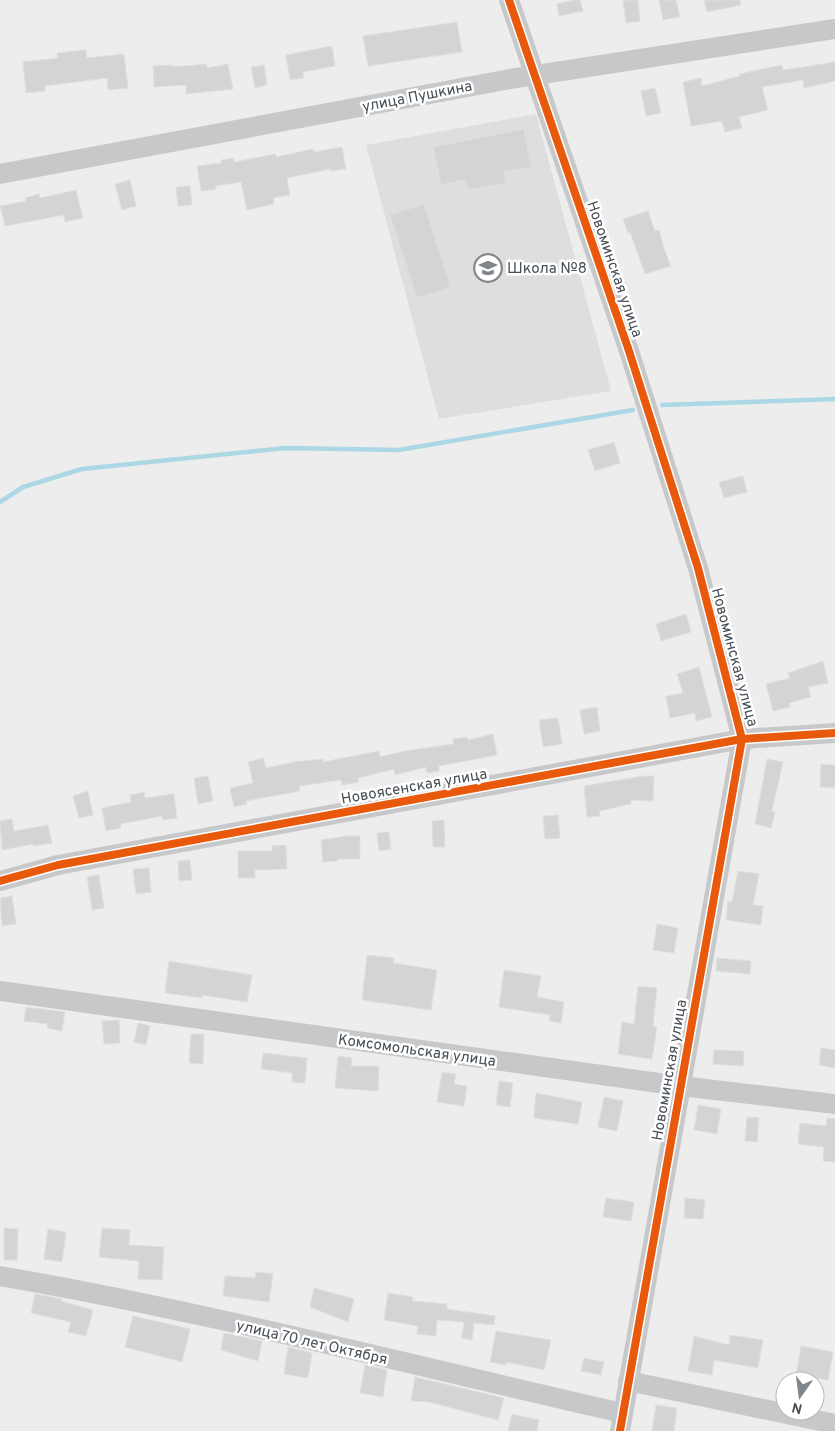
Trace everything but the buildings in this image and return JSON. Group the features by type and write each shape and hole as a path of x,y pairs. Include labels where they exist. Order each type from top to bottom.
{"street":[{"name":"Новоминская улица","path":"509,0 647,408 698,568 742,739 621,1422"},
{"name":"улица Пушкина","path":"0,174 533,75 835,29"},
{"name":"Новоясенская улица","path":"0,881 58,865 742,739 835,733"},
{"name":"Комсомольская улица","path":"0,991 680,1086 835,1104"},
{"name":"улица 70 лет Октября","path":"0,1276 70,1288 210,1318 621,1422"},
{"path":"628,1381 835,1424"}],"shaded area":[{"name":"Школа №8","path":"536,114 611,391 439,419 366,145"}],"waterway":[{"path":"662,405 835,399"},
{"path":"0,502 23,487 82,469 285,448 399,450 633,410"}],"cycle path":[{"path":"509,0 629,351 698,568 742,739 620,1431"},
{"path":"0,881 58,865 742,739 835,733"}],"place":[{"name":"Школа №8","path":"488,268"}]}
